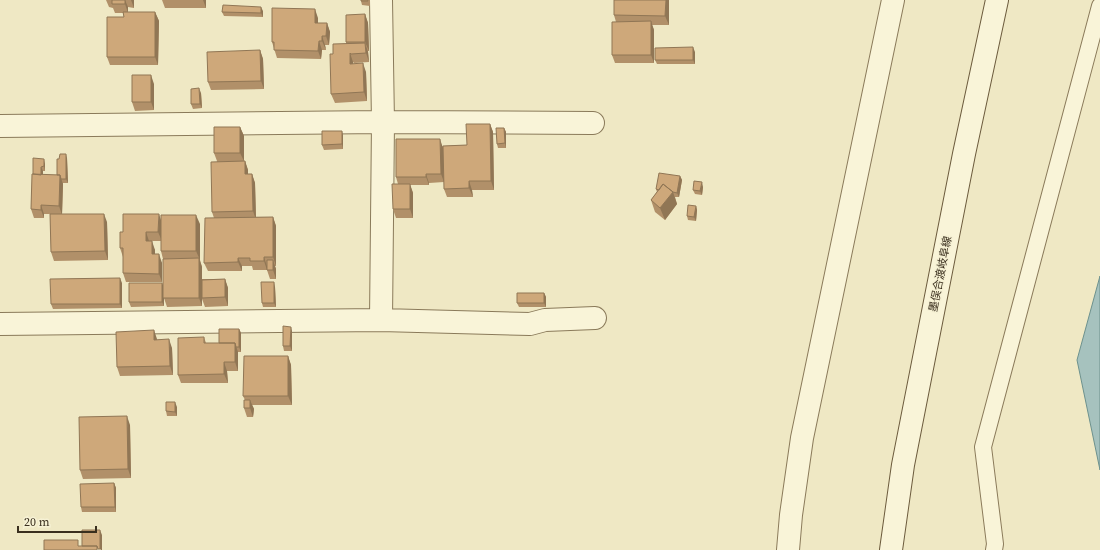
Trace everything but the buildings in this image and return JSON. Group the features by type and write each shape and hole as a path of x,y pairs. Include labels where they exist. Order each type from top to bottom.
{"street":[{"path":"381,0 383,122 381,320"},
{"path":"788,550 791,515 802,438 893,0"},
{"name":"墨俣合渡岐阜線","path":"891,550 903,466 964,154 997,0"},
{"path":"0,126 383,122 593,123"},
{"path":"0,324 381,320 530,324 545,320 595,318"}],"lane":[{"path":"994,550 995,544 983,448 1100,6"}],"water":[{"path":"1100,276 1100,470 1077,360"}]}
